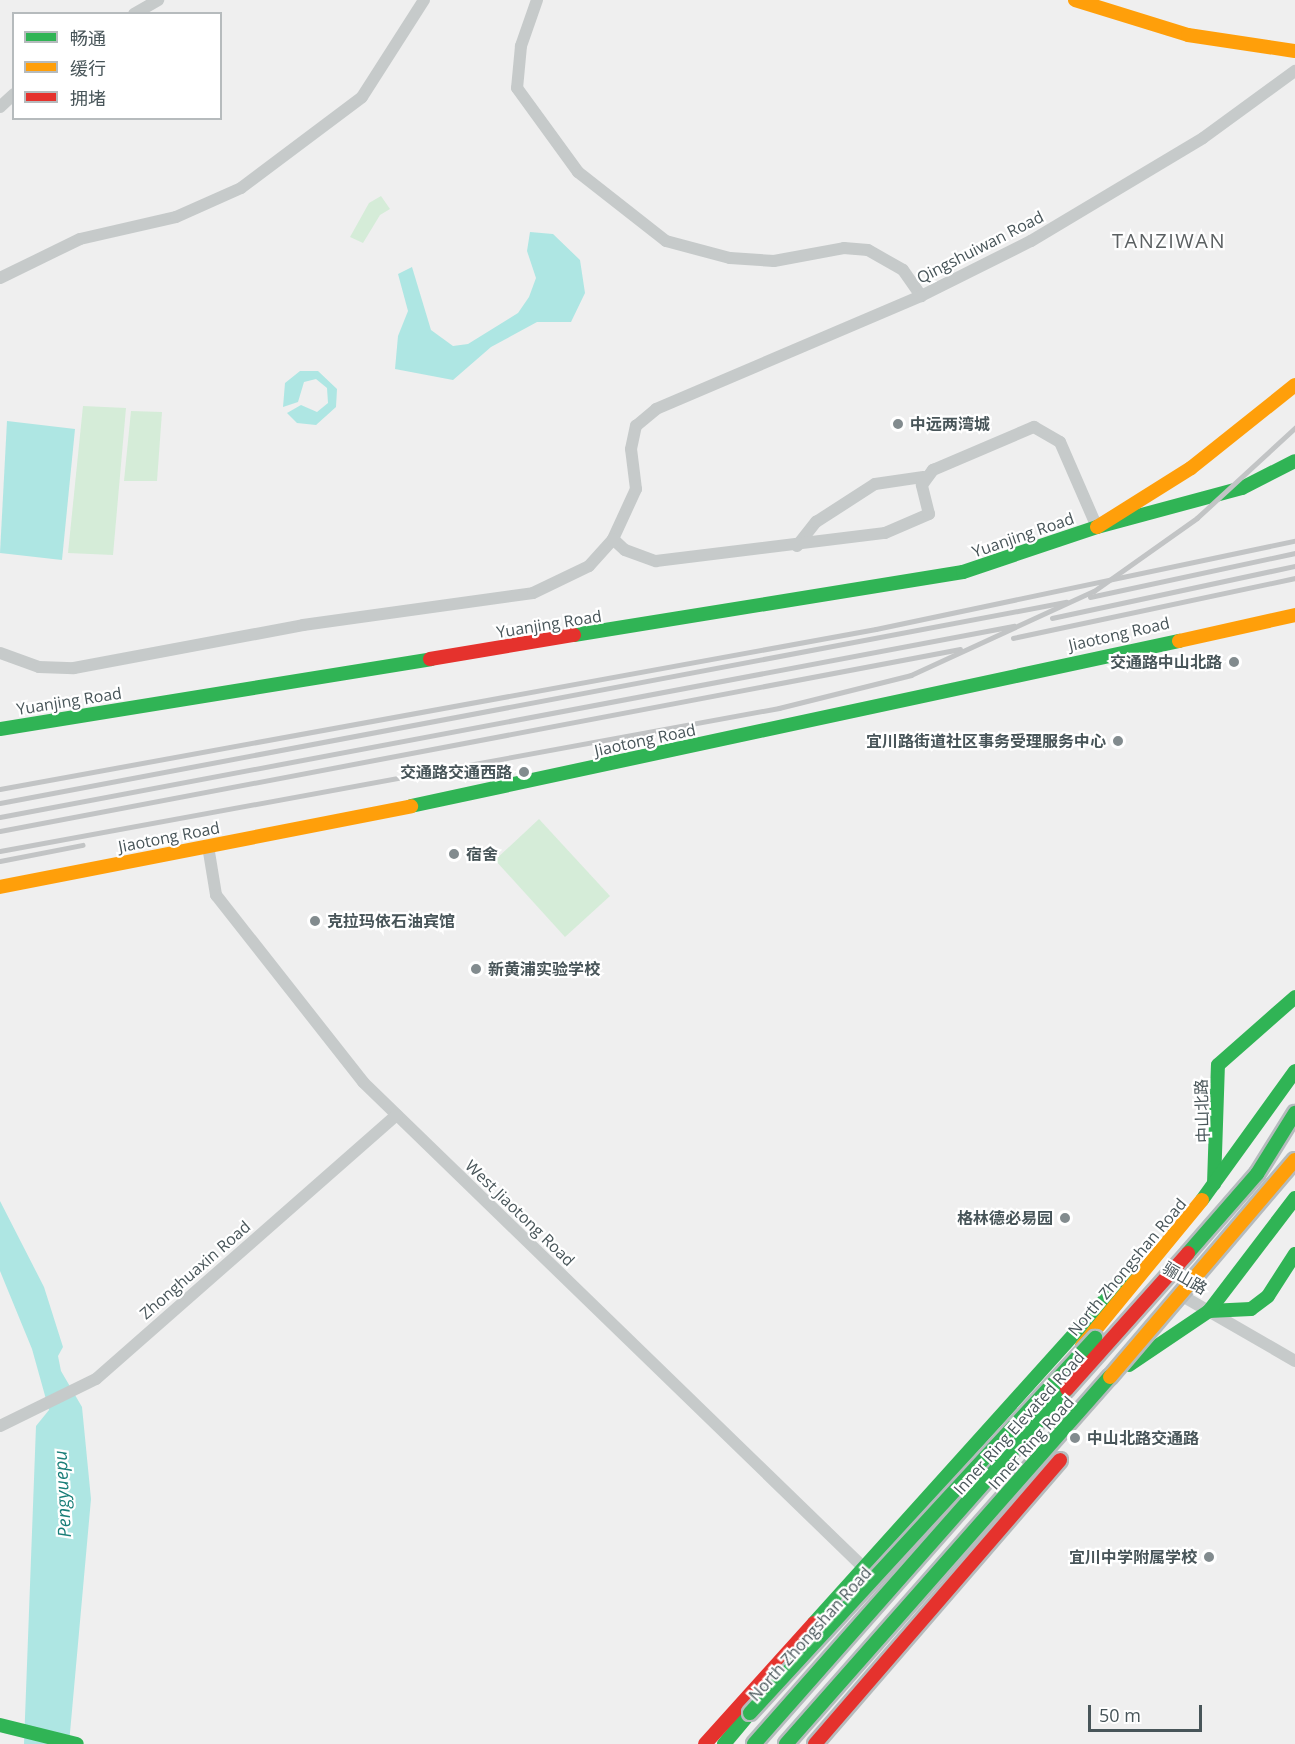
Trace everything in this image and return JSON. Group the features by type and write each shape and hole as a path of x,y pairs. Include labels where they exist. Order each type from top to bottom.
{"main road":[{"path":"1075,0 1188,35 1295,51"},
{"name":"Yuanjing Road","path":"1097,527 1216,450 1295,385"},
{"name":"Yuanjing Road","path":"0,729 925,580 1003,561 1097,527 1242,488 1295,461"},
{"name":"Jiaotong Road","path":"0,887 525,784 1295,615"},
{"name":"中山北路","path":"1213,1186 1219,1168 1218,1065 1295,997"},
{"name":"North Zhongshan Road","path":"733,1744 929,1524 1145,1274 1213,1186 1295,1071"},
{"name":"Inner Ring Elevated Road","path":"754,1744 1257,1174 1295,1113"},
{"name":"Inner Ring Road","path":"786,1744 1278,1186 1295,1160"},
{"path":"724,1744 1118,1314 1257,1174"},
{"path":"1109,1403 1171,1331 1278,1186"},
{"path":"802,1744 1133,1360 1209,1311 1295,1198"},
{"path":"705,1744 862,1566 1060,1348 1136,1266 1177,1234"},
{"path":"1209,1311 1251,1309 1268,1296 1295,1254"},
{"path":"1060,1348 1071,1359"},
{"path":"814,1744 1070,1448"},
{"path":"893,1532 929,1524"},
{"path":"6,1726 77,1744"}],"street":[{"path":"137,12 158,0"},
{"path":"0,278 80,239 176,217 241,188 362,97 424,0"},
{"path":"537,0 521,46 517,88 578,172 666,242 730,258 774,261 844,248 868,250 903,270 921,296"},
{"name":"Qingshuiwan Road","path":"613,539 636,489 631,449 636,426 656,409 921,296 1118,191 1295,71"},
{"path":"0,107 12,96"},
{"path":"796,546 816,522 875,484 923,477 1020,430 1048,431 1060,442 1097,527"},
{"path":"0,653 39,667 74,668 303,625 533,593 581,571 613,539 625,550 656,561 796,546 885,533 921,521 929,505 923,477"},
{"name":"West Jiaotong Road","path":"208,846 216,896 341,1058 396,1115 862,1566"},
{"name":"Zhonghuaxin Road","path":"3,1425 81,1388 396,1115"},
{"name":"骊山路","path":"1145,1274 1295,1360"}],"green space":[{"path":"381,196 390,209 380,215 363,243 350,237 369,203"},
{"path":"83,406 126,408 113,555 68,553"},
{"path":"131,411 162,412 157,481 124,481"},
{"path":"539,819 610,896 565,937 495,860"}],"water":[{"path":"530,232 553,234 580,260 585,293 571,322 537,322 491,347 453,380 395,369 398,336 408,311 398,274 412,267 431,330 453,346 468,344 518,313 529,297 536,278 527,251"},
{"path":"300,371 318,371 337,389 336,407 316,425 297,423 287,413 301,405 317,412 328,403 327,388 316,379 304,382 298,402 283,407 285,383"},
{"path":"7,421 75,429 62,560 0,553"},
{"name":"Pengyuepu","path":"0,1201 44,1287 63,1347 58,1356 61,1371 82,1407 91,1499 69,1744 24,1744 36,1426 49,1410 32,1349 0,1271"}],"railway":[{"path":"0,851 779,708 911,675 1094,591 1197,518 1295,428"},
{"path":"0,789 876,629 1295,541"},
{"path":"1090,597 1295,553"},
{"path":"1052,618 1295,566"},
{"path":"1013,638 1295,578"},
{"path":"0,803 1066,602"},
{"path":"0,817 1014,626"},
{"path":"0,831 960,649"},
{"path":"0,861 82,845"}],"traffic: fast":[{"path":"574,635 963,572 1097,527 1242,488 1295,461"},
{"path":"411,806 1179,641"},
{"path":"0,729 430,659"},
{"path":"1214,1184 1218,1065 1295,997"},
{"path":"1202,1200 1295,1071"},
{"path":"1188,1253 1257,1174 1295,1113"},
{"path":"1129,1365 1209,1311 1295,1198"},
{"path":"1209,1311 1251,1309 1268,1296 1295,1254"},
{"path":"814,1623 1129,1273"},
{"path":"750,1713 1095,1338"},
{"path":"786,1744 1110,1377"},
{"path":"754,1744 1067,1389"},
{"path":"724,1744 750,1713"},
{"path":"0,1725 77,1744"}],"traffic: slow":[{"path":"1075,0 1188,35 1295,51"},
{"path":"1097,527 1191,468 1295,385"},
{"path":"1179,641 1295,615"},
{"path":"0,887 411,806"},
{"path":"1110,1377 1295,1160"},
{"path":"1082,1346 1202,1200"}],"traffic: jam":[{"path":"430,659 574,635"},
{"path":"1067,1389 1188,1253"},
{"path":"815,1744 1060,1460"},
{"path":"705,1744 814,1623"}],"place":[{"name":"中远两湾城","path":"898,424"},
{"name":"交通路中山北路","path":"1234,662"},
{"name":"宜川路街道社区事务受理服务中心","path":"1118,741"},
{"name":"交通路交通西路","path":"524,772"},
{"name":"宿舍","path":"454,854"},
{"name":"克拉玛依石油宾馆","path":"315,921"},
{"name":"新黄浦实验学校","path":"476,969"},
{"name":"格林德必易园","path":"1065,1218"},
{"name":"中山北路交通路","path":"1075,1438"},
{"name":"宜川中学附属学校","path":"1209,1557"}],"district":[{"name":"TANZIWAN","path":"1169,240"}]}
